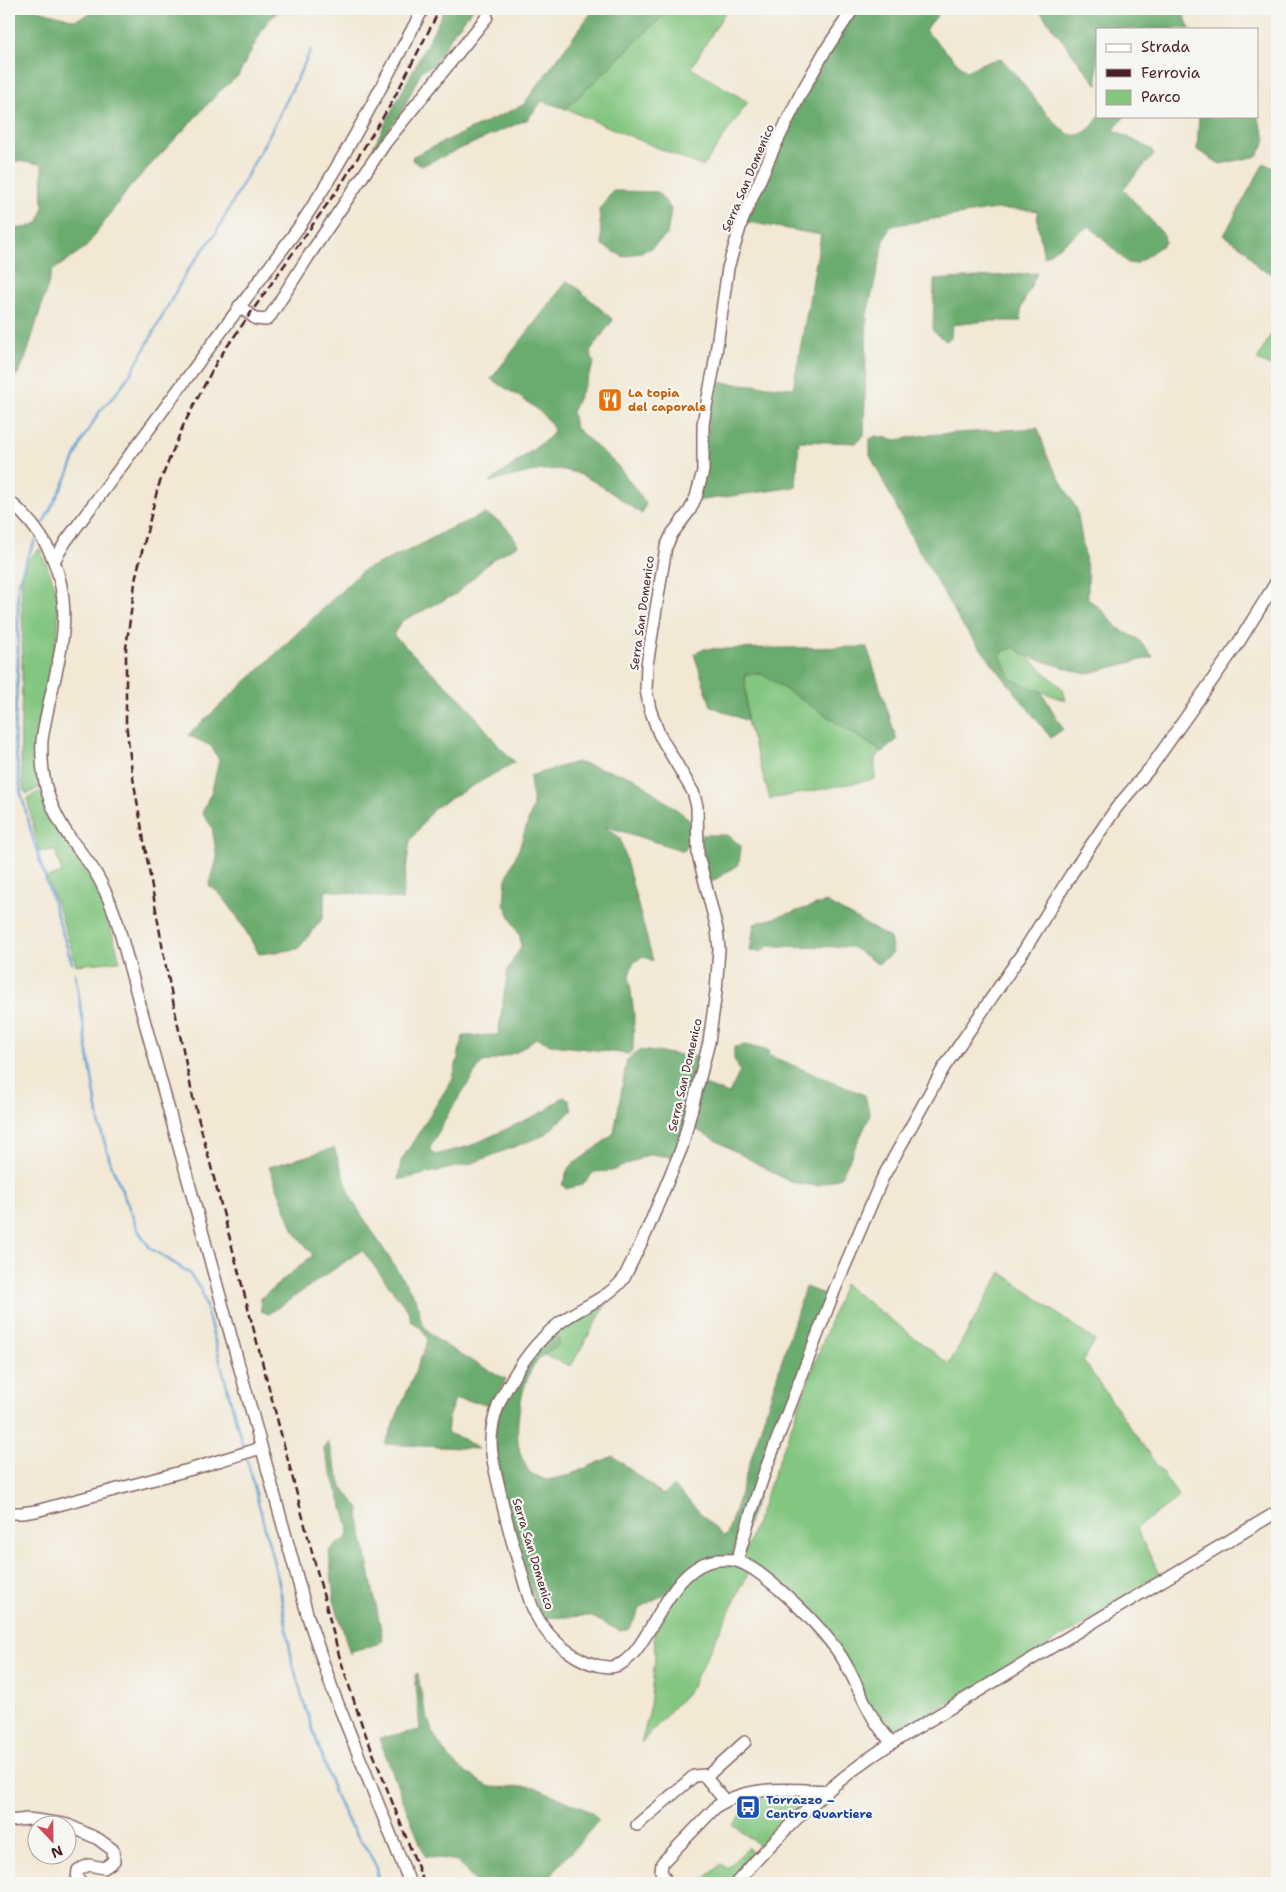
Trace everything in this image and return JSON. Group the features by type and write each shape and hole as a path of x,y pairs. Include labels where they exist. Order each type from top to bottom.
{"street":[{"path":"54,561 72,533 320,196 363,122 423,9"},
{"name":"Serra San Domenico","path":"737,1561 711,1562 693,1569 672,1593 642,1642 626,1660 609,1668 580,1659 551,1637 536,1615 506,1522 492,1459 491,1440 494,1421 507,1387 535,1346 566,1318 614,1289 624,1278 671,1177 682,1148 697,1094 709,1042 716,992 719,948 717,929 698,855 697,806 692,792 659,734 650,709 646,690 647,665 666,547 672,534 690,510 696,497 703,471 703,425 705,412 714,367 728,268 742,221 773,150 800,95 852,9"},
{"path":"239,306 256,319 266,320 271,315 386,142 487,17"},
{"path":"9,501 32,523 43,540 54,561 63,594 64,628 42,740 42,766 46,790 58,817 106,892 118,921 294,1570 320,1656 410,1883"},
{"path":"892,1743 876,1721 842,1658 828,1638 784,1593 762,1575 737,1561 751,1513 765,1471 835,1289 882,1179 943,1069 1020,956 1072,873 1117,807 1151,767 1237,645 1277,581"},
{"path":"9,1513 22,1514 36,1511 192,1469 261,1448"},
{"path":"736,1883 773,1841 827,1791 892,1743 1277,1512"},
{"path":"706,1777 745,1742"},
{"path":"637,1825 690,1778 699,1774 706,1777 725,1800"},
{"path":"668,1883 661,1871 662,1864 716,1806 725,1800 753,1792 787,1789 827,1791"},
{"path":"9,1821 28,1819"},
{"path":"78,1831 98,1840 112,1850 114,1861 104,1868 89,1864 78,1870 78,1879 81,1883"}],"green space":[{"path":"9,9 35,9 75,20 103,9 281,9 266,23 238,76 221,90 130,187 86,247 52,271 26,357 18,374 9,383 9,225 20,228 35,224 39,222 43,209 42,164 16,161 9,163"},
{"path":"445,9 473,9 454,32 434,65 422,70 400,115 371,151"},
{"path":"594,9 680,9 666,13 566,109 542,101 528,119 421,166 412,160 413,156 523,105"},
{"path":"680,9 727,9 691,68 748,102 703,167 566,109 666,13"},
{"path":"853,9 943,9 925,30 966,71 985,62 1001,59 1046,113 1064,131 1072,135 1081,134 1097,118 1123,118 1114,130 1149,148 1154,155 1123,189 1164,235 1165,243 1136,264 1128,263 1089,226 1044,257 1037,211 1032,210 995,209 891,226 885,237 867,315 864,435 856,443 799,441 796,487 696,501 714,382 793,388 821,235 742,221 773,150"},
{"path":"1038,9 1181,9 1190,28 1096,28 1096,84"},
{"path":"1199,118 1258,118 1266,139 1258,156 1220,164 1197,150"},
{"path":"1264,163 1277,170 1277,275 1258,268 1246,250 1224,235"},
{"path":"613,191 658,192 671,209 667,235 650,249 624,257 602,245 599,210"},
{"path":"1037,273 1021,308 1021,321 987,321 952,325 951,338 946,341 933,331 934,280"},
{"path":"567,281 613,320 590,351 594,364 572,412 575,427 618,466 646,503 642,514 597,483 569,471 550,469 490,482 551,436 554,430 535,407 491,379"},
{"path":"1277,323 1277,369 1257,360"},
{"path":"1038,428 1047,456 1077,510 1088,575 1088,599 1100,608 1118,628 1138,639 1153,657 1085,674 1027,656 1015,648 1006,650 1000,656 1012,680 1041,691 1063,729 1051,738 962,625 915,544 870,455 870,439 876,436 897,440 924,435"},
{"path":"484,514 504,526 518,545 492,560 456,594 402,621 393,635 464,702 497,744 515,762 434,808 410,841 402,900 326,890 323,918 298,949 259,954 230,906 216,890 209,886 217,859 212,827 202,813 212,790 219,760 211,746 188,735 362,571"},
{"path":"40,549 52,578 59,614 58,632 43,700 38,736 40,786 27,794 24,791 22,776 21,747 22,585 26,564 32,555"},
{"path":"867,647 897,740 882,752 762,674 745,674 747,721 711,706 694,654 704,649"},
{"path":"1015,648 1027,656 1063,689 1066,701 1012,680 1000,655 1006,650"},
{"path":"745,674 762,674 882,752 875,758 875,779 770,799 747,721"},
{"path":"576,762 633,777 688,818 694,837 684,851 605,826 620,838 653,961 643,956 633,963 629,976 634,1015 633,1051 629,1054 553,1045 536,1038 517,1052 481,1064 448,1114 430,1148 434,1155 470,1146 545,1111 563,1097 569,1099 572,1110 545,1135 470,1164 398,1180 401,1161 453,1078 463,1036 498,1035 508,969 521,947 520,937 504,904 506,879 520,846 533,806 530,776"},
{"path":"41,791 55,821 96,890 110,925 120,961 76,965 61,916 46,878 62,873 55,850 39,852 27,798"},
{"path":"701,835 728,835 741,846 739,864 707,885"},
{"path":"826,902 890,938 893,953 878,964 852,947 768,946 761,952 750,951 754,924"},
{"path":"745,1045 769,1051 768,1055 865,1095 870,1116 841,1177 817,1186 790,1182 690,1126 702,1084 729,1094 740,1071 734,1059 734,1047"},
{"path":"639,1050 698,1057 679,1148 671,1157 650,1154 612,1171 594,1172 582,1185 566,1189 562,1185 569,1167 614,1133 627,1060"},
{"path":"334,1148 352,1200 417,1301 420,1318 425,1327 452,1349 506,1379 493,1405 455,1399 449,1415 447,1433 464,1439 478,1449 385,1444 428,1341 421,1329 411,1321 409,1312 362,1250 269,1314 261,1311 260,1299 313,1255 294,1231 269,1167"},
{"path":"1001,1272 1095,1341 1083,1360 1179,1497 1136,1528 1162,1578 898,1733 891,1734 887,1732 803,1607 775,1578 742,1560 844,1284 949,1364"},
{"path":"805,1287 829,1296 736,1557 717,1555 665,1594 642,1606 629,1629 620,1631 590,1616 541,1618 529,1586 505,1504 494,1437 502,1402 530,1358 553,1333 559,1338 558,1346 540,1357 531,1370 520,1406 518,1443 530,1473 546,1480 567,1476 613,1456 663,1495 674,1486 723,1536 727,1535"},
{"path":"611,1296 571,1366 543,1355 550,1350 553,1333"},
{"path":"328,1442 342,1486 359,1509 360,1524 383,1640 377,1644 352,1651 350,1654 334,1600 329,1551 347,1538 349,1527 323,1447"},
{"path":"721,1564 737,1566 749,1572 691,1688 641,1743 649,1714 655,1658 654,1634 675,1598 688,1583 706,1569"},
{"path":"418,1673 428,1719 434,1733 450,1759 462,1769 492,1787 535,1787 591,1812 599,1820 544,1883 476,1883 457,1861 425,1856 379,1738 420,1730 415,1675"},
{"path":"799,1795 804,1800 781,1821 760,1846 733,1825 756,1800"},
{"path":"748,1847 754,1853 728,1883 708,1883 704,1879 721,1864 727,1868"}],"waterway":[{"path":"43,523 65,481 83,439 100,411 115,395 133,370 187,271 216,233 275,124 311,50"},
{"path":"35,541 25,562 18,586 18,666 14,738 21,793 34,842 72,963"},
{"path":"75,973 100,1127 111,1164 138,1230 150,1248 188,1272 201,1289 243,1447"},
{"path":"247,1459 279,1583 292,1661 303,1700 335,1795 350,1825 377,1868 378,1883"}],"railway":[{"path":"424,1883 362,1725 339,1655 193,1098 165,962 132,772 126,723 126,648 136,576 158,487 183,426 217,361 342,183 391,104 440,9"}],"place":[{"name":"La topia del caporale","path":"610,400"},
{"name":"Torrazzo – Centro Quartiere","path":"748,1807"}]}
